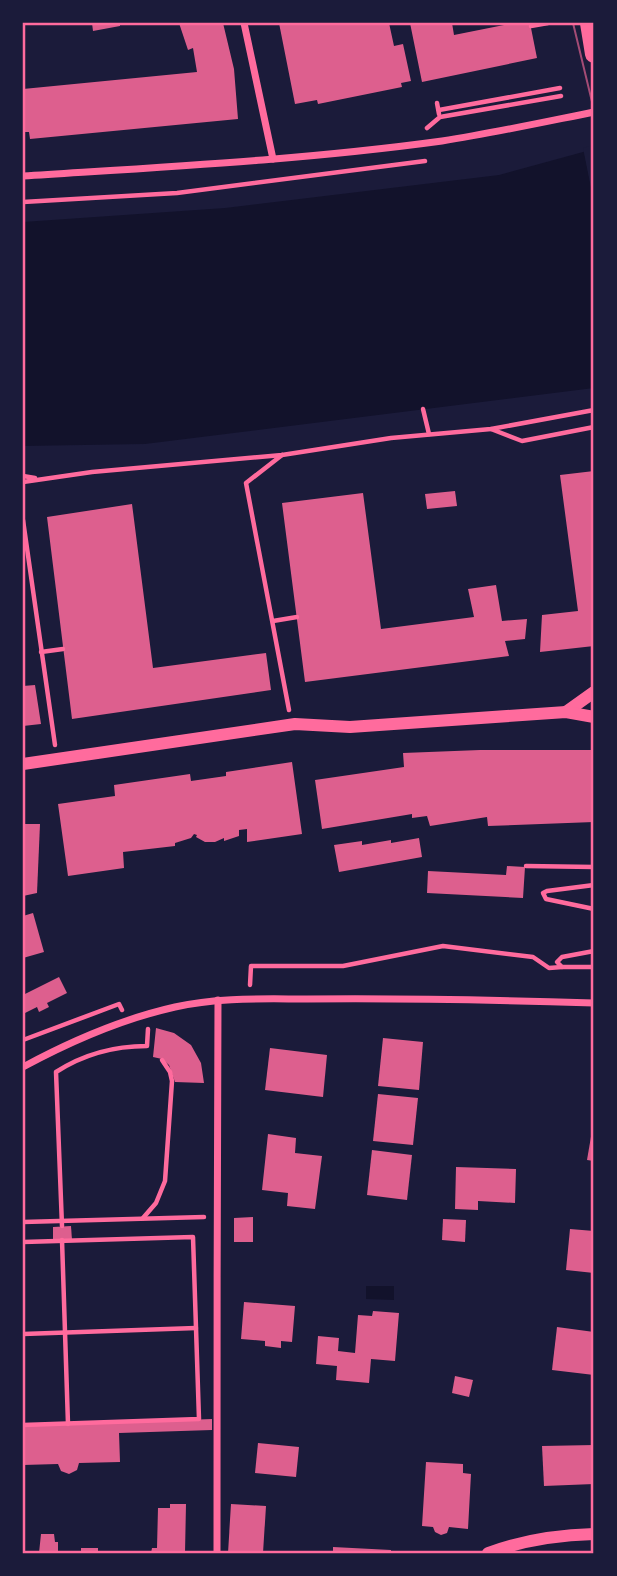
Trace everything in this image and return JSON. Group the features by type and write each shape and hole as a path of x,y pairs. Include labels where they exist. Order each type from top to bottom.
{"main road":[{"path":"589,23 594,54"}],"street":[{"path":"244,23 273,159"},
{"path":"23,176 273,159 444,140 594,112"},
{"path":"566,712 594,692"},
{"path":"23,764 291,725 350,727 566,712 594,717"},
{"path":"23,1067 81,1037 126,1021 176,1006 218,1000 370,998 594,1003"},
{"path":"217,1553 218,1000"},
{"path":"488,1553 509,1545 561,1535 594,1534"}],"path":[{"path":"531,26 548,23"},
{"path":"440,118 559,88"},
{"path":"440,118 561,96"},
{"path":"437,103 440,118"},
{"path":"23,202 177,193 433,159"},
{"path":"423,409 429,435"},
{"path":"23,482 92,472 282,455 491,429 594,411"},
{"path":"491,429 522,441 594,427"},
{"path":"282,455 246,483 291,725"},
{"path":"23,476 40,479"},
{"path":"23,520 57,759"},
{"path":"273,621 296,617"},
{"path":"41,652 63,649"},
{"path":"526,866 594,867"},
{"path":"594,885 543,893 546,899 594,909"},
{"path":"250,1000 251,966 343,966 443,946 533,957 549,968 594,967"},
{"path":"562,967 557,962 562,957 594,951"},
{"path":"61,1224 56,1072 81,1058 97,1053 128,1046 147,1046 148,1028 137,1031 129,1029 126,1021"},
{"path":"143,1218 159,1198 166,1175 172,1081 162,1060"},
{"path":"23,1222 61,1224 216,1216"},
{"path":"23,1242 193,1237 199,1419 23,1425"},
{"path":"62,1240 68,1424"},
{"path":"23,1334 196,1328"}],"shaded area":[{"path":"594,149 594,388 145,444 23,446 23,222 225,208 499,175"},
{"path":"366,1286 394,1286 394,1300 366,1299"}],"pier":[{"path":"594,145 594,203 583,148"}],"building":[{"path":"92,23 120,23 120,26 93,31"},
{"path":"179,23 223,23 234,69 238,119 30,139 29,132 23,132 23,89 197,72 193,48 188,50"},
{"path":"279,23 389,23 394,46 403,44 411,81 401,83 402,87 318,104 317,100 295,104"},
{"path":"410,23 452,23 454,35 504,23 530,23 537,58 422,82"},
{"path":"594,471 594,646 540,652 542,615 578,611 560,475"},
{"path":"455,491 457,506 427,509 425,494"},
{"path":"363,493 381,629 474,617 468,589 496,585 502,621 527,619 525,639 505,641 509,656 305,682 282,503"},
{"path":"132,504 153,668 266,653 271,690 72,719 47,517"},
{"path":"35,685 41,724 23,726 23,686"},
{"path":"594,750 594,822 488,826 487,817 430,826 427,816 412,818 412,814 322,829 315,780 404,767 403,753"},
{"path":"292,762 302,834 247,842 247,829 239,830 239,836 224,841 224,838 205,842 194,834 191,838 175,843 175,846 123,852 124,868 68,876 58,804 115,796 114,785 190,774 191,781 226,776 226,772"},
{"path":"23,824 40,824 37,893 23,896"},
{"path":"419,838 422,857 339,872 334,845 362,841 362,845 391,840 391,843"},
{"path":"507,866 525,867 523,898 427,893 428,871 506,875"},
{"path":"33,913 44,952 23,958 23,916"},
{"path":"59,977 67,993 47,1003 49,1007 39,1012 37,1007 23,1014 23,995"},
{"path":"156,1028 174,1033 191,1045 201,1063 204,1083 175,1082 169,1065 162,1059 153,1057"},
{"path":"383,1038 423,1042 419,1090 378,1086"},
{"path":"270,1048 327,1055 323,1097 265,1090"},
{"path":"378,1094 418,1098 413,1145 373,1141"},
{"path":"594,1125 594,1161 587,1160"},
{"path":"268,1134 296,1138 295,1153 322,1156 315,1209 287,1206 288,1193 262,1190"},
{"path":"372,1150 412,1155 407,1200 367,1195"},
{"path":"456,1167 516,1169 515,1203 478,1201 478,1210 455,1209"},
{"path":"253,1217 253,1242 234,1242 234,1218"},
{"path":"443,1219 466,1220 465,1242 442,1240"},
{"path":"71,1226 72,1240 53,1240 53,1227"},
{"path":"570,1229 594,1231 594,1273 566,1270"},
{"path":"244,1302 295,1306 292,1342 281,1341 281,1348 265,1346 265,1341 241,1339"},
{"path":"373,1311 399,1313 395,1361 371,1359 369,1383 336,1380 337,1366 316,1364 318,1336 339,1338 338,1351 355,1353 358,1315 372,1316"},
{"path":"557,1327 594,1332 594,1375 552,1370"},
{"path":"455,1376 473,1380 469,1397 452,1393"},
{"path":"212,1419 212,1430 119,1433 120,1462 79,1463 77,1470 69,1474 61,1471 58,1464 23,1465 23,1426"},
{"path":"258,1443 299,1447 296,1477 255,1473"},
{"path":"594,1445 594,1484 544,1486 542,1446"},
{"path":"426,1462 463,1464 463,1473 471,1474 468,1529 449,1527 447,1533 441,1535 435,1532 433,1527 422,1526"},
{"path":"170,1504 186,1504 185,1553 151,1553 152,1548 157,1548 158,1508 170,1508"},
{"path":"231,1504 266,1506 263,1553 228,1553"},
{"path":"41,1534 54,1534 55,1542 58,1542 58,1553 39,1553"},
{"path":"333,1547 391,1550 391,1553 333,1553"},
{"path":"81,1548 98,1548 98,1553 81,1553"}],"tram line":[{"path":"573,23 594,110"}]}
